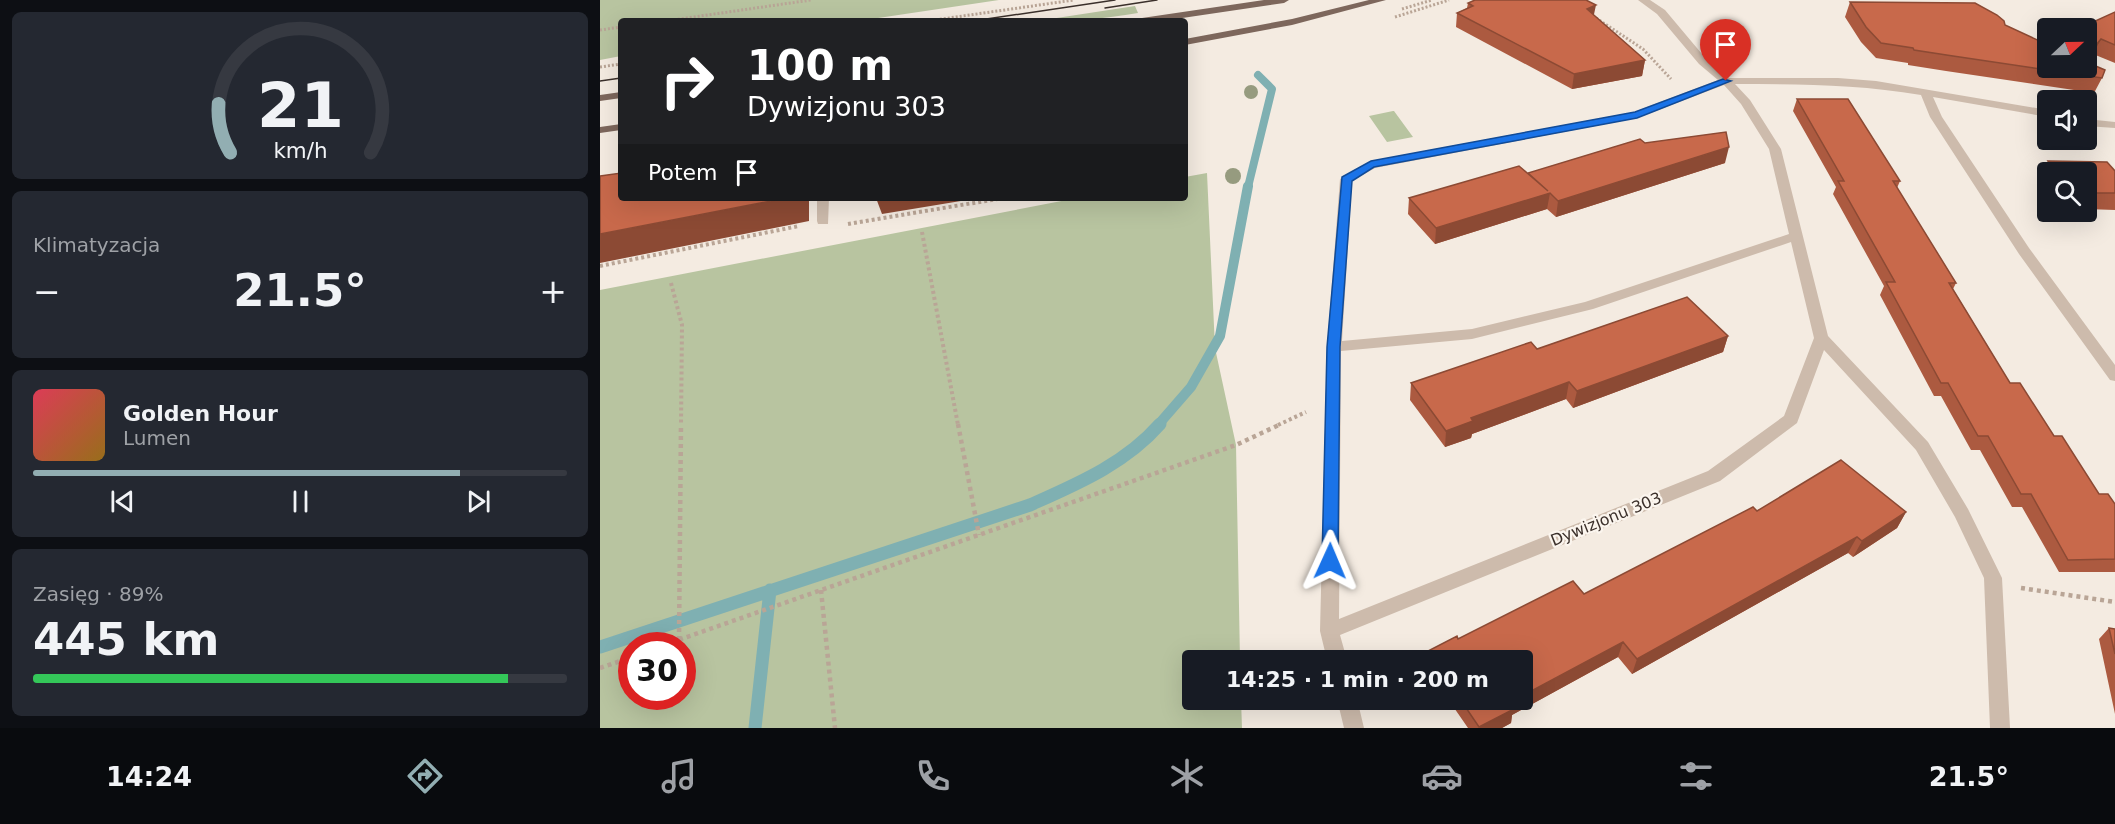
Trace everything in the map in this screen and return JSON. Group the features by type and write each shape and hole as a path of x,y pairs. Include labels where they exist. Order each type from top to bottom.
{"main road":[{"path":"1162,18 1284,0"},
{"path":"1188,41 1292,22 1382,0"},
{"path":"600,98 618,95"},
{"path":"600,130 618,127"}],"street":[{"path":"1644,0 1661,12 1703,62 1746,102 1775,149 1821,339 1922,446 1962,514 1993,578 2000,728"},
{"path":"1334,650 1329,631 1334,347 1346,179 1371,165 1637,115 1726,81 1838,81 1925,91 2037,112"},
{"path":"1925,91 1936,117 2024,251 2115,376"},
{"path":"2097,123 2115,125"},
{"path":"823,201 823,221"},
{"path":"1334,347 1472,334 1554,315 1588,306 1796,236"},
{"name":"Dywizjonu 303","path":"1329,631 1714,476 1791,419 1821,339"},
{"path":"1350,710 1354,728"}],"path":[{"path":"687,18 811,0"},
{"path":"949,18 1074,0"},
{"path":"1593,16 1643,49 1688,97"},
{"path":"600,30 618,27"},
{"path":"600,67 618,64"},
{"path":"600,266 823,221 848,224 985,201"},
{"path":"922,232 979,535"},
{"path":"671,283 682,325 680,632"},
{"path":"696,634 1236,444 1333,400"},
{"path":"821,590 835,728"},
{"path":"2028,591 2115,602"},
{"path":"600,668 618,662"}],"green space":[{"path":"600,0 999,0 878,18 618,18 618,57 600,60"},
{"path":"1135,6 1138,13 1100,18 1057,18"},
{"path":"1394,111 1413,137 1387,142 1369,116"},
{"path":"1207,173 1215,348 1236,445 1240,650 1182,650 1182,710 1241,710 1242,728 600,728 600,290 1061,201 1188,201 1188,176"}],"building":[{"path":"1475,0 1586,0 1596,5 1587,9 1645,60 1574,74 1457,13 1473,6 1468,3"},
{"path":"1850,2 1975,3 1997,15 2005,25 2037,40 2037,68 1881,43 1866,27"},
{"path":"2115,12 2115,45 2101,39 2097,44 2097,20"},
{"path":"2097,67 2105,70 2102,78 2097,77"},
{"path":"1797,99 1848,99 1900,181 1893,181 1956,283 1949,283 2010,383 2020,383 2054,436 2062,436 2099,494 2108,494 2115,504 2115,559 2068,560 2031,494 2021,494 1988,436 1978,436 1948,383 1941,383 1886,282 1895,282 1838,181 1844,181"},
{"path":"1726,132 1729,147 1558,201 1550,193 1436,228 1409,198 1519,166 1548,191 1528,173 1640,139 1645,143"},
{"path":"2048,161 2107,162 2115,171 2115,193 2097,193 2097,162"},
{"path":"618,173 618,201 770,201 600,234 600,176"},
{"path":"1687,297 1728,336 1577,391 1569,382 1471,418 1473,421 1446,431 1411,383 1531,342 1537,349"},
{"path":"1841,460 1906,512 1862,541 1857,537 1637,659 1623,642 1533,690 1533,650 1430,650 1457,636 1458,639 1573,581 1584,594 1753,507 1757,511"},
{"path":"2109,628 2115,629 2115,654"},
{"path":"1467,710 1512,710 1479,727"}],"waterway":[{"path":"1248,187 1272,89 1258,75"},
{"path":"1158,425 1191,387 1220,336 1248,186"},
{"path":"770,591 1030,505 1100,472 1132,451 1160,424"},
{"path":"600,647 770,591"},
{"path":"755,728 770,591"}],"tram line":[{"path":"993,18 1115,0"},
{"path":"1105,8 1157,0"},
{"path":"600,81 618,78"}],"route":[{"path":"1330,561 1334,347 1346,179 1371,165 1637,115 1726,81"}]}
